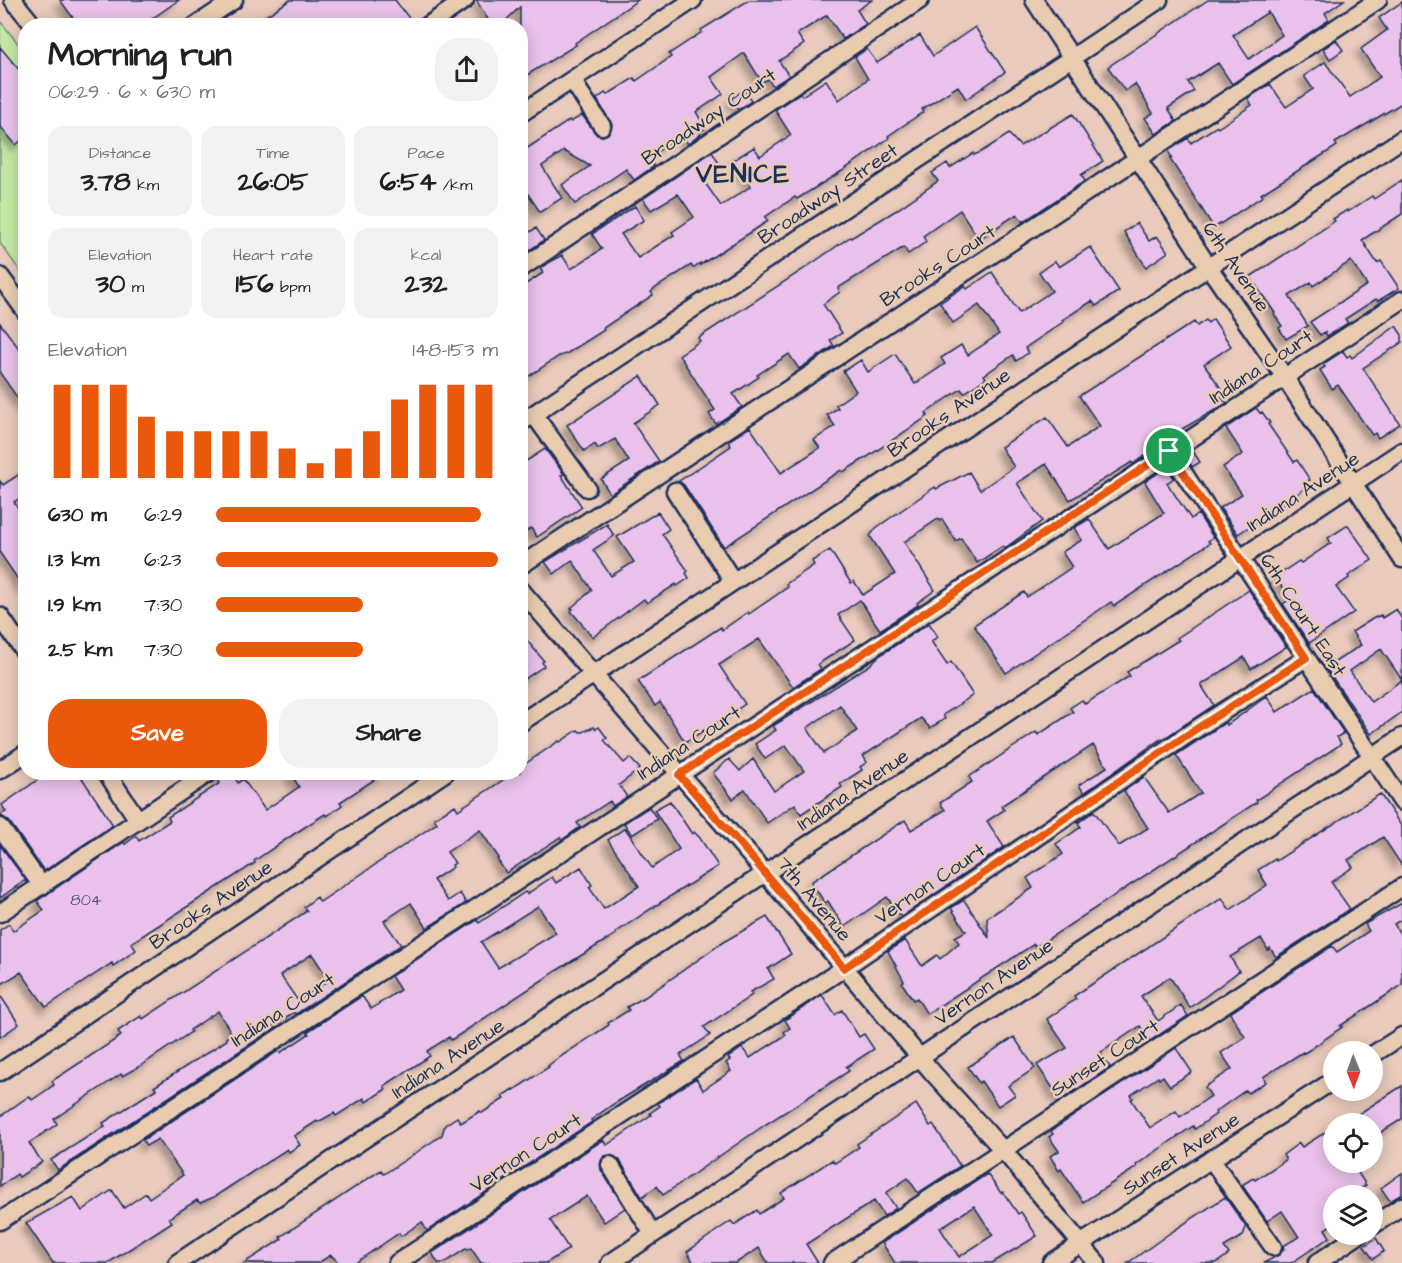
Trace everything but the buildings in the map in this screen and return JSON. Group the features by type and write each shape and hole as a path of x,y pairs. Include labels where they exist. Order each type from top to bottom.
{"street":[{"path":"13,0 28,18"},
{"path":"207,18 234,0"},
{"path":"439,18 465,0"},
{"path":"528,109 693,0"},
{"name":"Broadway Court","path":"528,263 920,0"},
{"name":"6th Avenue","path":"1034,0 1402,558"},
{"name":"Broadway Street","path":"528,418 1158,0"},
{"name":"Brooks Court","path":"528,561 1378,0"},
{"path":"572,80 602,126"},
{"name":"Brooks Avenue","path":"528,718 1402,139"},
{"path":"0,276 18,301"},
{"name":"Indiana Court","path":"0,1221 1169,451 1401,303"},
{"path":"528,420 587,488"},
{"name":"6th Court East","path":"1169,451 1402,802"},
{"name":"Indiana Avenue","path":"177,1263 1402,452"},
{"path":"675,491 734,581"},
{"name":"7th Avenue","path":"528,599 1003,1150 1097,1263"},
{"path":"0,616 18,642"},
{"name":"Vernon Court","path":"398,1263 844,968 1180,740 1306,658"},
{"name":"Vernon Avenue","path":"610,1263 1370,756 1402,737"},
{"path":"0,770 18,758"},
{"path":"111,780 138,820"},
{"path":"0,914 198,780"},
{"name":"Brooks Avenue","path":"0,1072 434,780"},
{"path":"0,827 42,886"},
{"name":"Sunset Court","path":"832,1263 1402,887"},
{"path":"1383,1048 1402,1036"},
{"name":"Sunset Avenue","path":"1052,1263 1323,1087"},
{"path":"1211,1159 1273,1247"},
{"path":"610,1165 654,1234"},
{"path":"1383,1219 1402,1206"},
{"path":"1317,1263 1344,1245"}],"green space":[{"path":"0,21 18,43 18,268 0,243"}],"district":[{"name":"VENICE","path":"743,174"}],"route":[{"path":"1169,451 1306,658 1190,733 844,968 679,775 1169,451"}]}
